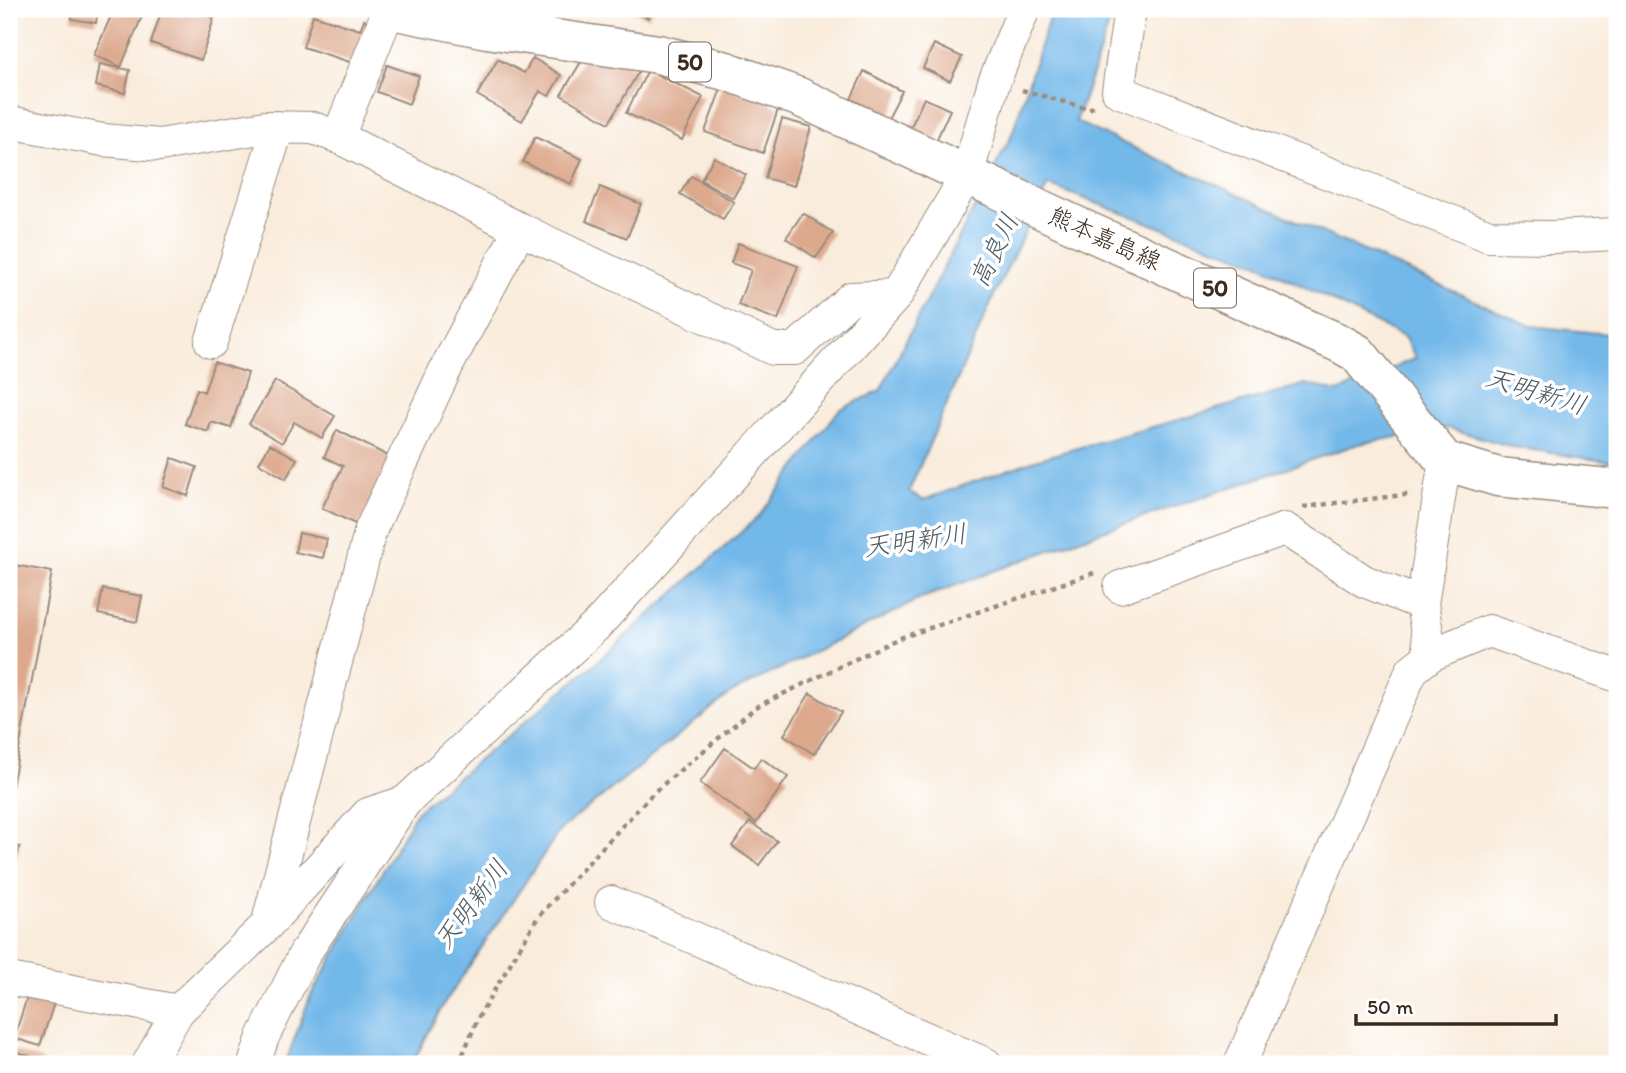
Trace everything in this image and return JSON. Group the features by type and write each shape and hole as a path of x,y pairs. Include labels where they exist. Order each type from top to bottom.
{"main road":[{"name":"熊本嘉島線","path":"388,9 488,29 658,54 726,71 799,97 1092,233 1339,342 1357,353 1442,476"},
{"path":"1442,476 1498,477 1617,489"}],"street":[{"path":"338,137 388,9"},
{"path":"254,1064 263,1037 305,953 405,802 596,626 896,296 971,177 994,82 1024,9"},
{"path":"1130,9 1118,91 1489,236 1617,234"},
{"path":"9,122 103,141 160,145 265,127 313,128 338,137 520,229 773,349 794,349 851,298 896,296"},
{"path":"211,342 278,127"},
{"path":"267,925 371,529 447,366 520,229"},
{"path":"1431,655 1422,604 1442,476"},
{"path":"1113,578 1285,529 1364,581 1422,604"},
{"path":"1240,1064 1412,670 1431,655 1489,631 1617,676"},
{"path":"148,1064 178,1011 267,925 369,814 405,802"},
{"path":"611,902 986,1064"},
{"path":"9,979 178,1011"}],"path":[{"path":"994,82 1089,110 1118,91"},
{"path":"1290,508 1442,476"},
{"path":"459,1064 478,1018 538,916 653,793 756,707 897,639 1113,578"}],"water":[{"path":"1052,9 1114,9 1076,122 1531,326 1617,335 1617,463 1513,447 1448,428 1358,444 1082,538 922,598 731,693 560,830 442,1007 412,1064 285,1064 310,997 417,811 596,663 759,516 839,410 880,391 1012,134","holes":["1048,185 1261,265 1404,337 1416,358 1338,392 1306,384 1038,459 923,500 909,491 995,293"]}],"building":[{"path":"73,9 98,9 96,23 72,19"},
{"path":"114,9 129,9 143,14 121,67 94,55"},
{"path":"162,9 185,9 214,18 201,60 151,43"},
{"path":"630,9 653,9 648,18"},
{"path":"313,15 360,30 364,20 378,24 353,63 303,47"},
{"path":"934,44 962,57 950,81 923,68"},
{"path":"587,52 621,62 639,71 609,123 561,95"},
{"path":"533,58 561,75 549,96 540,91 522,121 477,95 498,59 524,73"},
{"path":"100,64 130,70 125,93 96,86"},
{"path":"387,65 419,76 409,104 377,92"},
{"path":"648,70 703,97 682,140 626,113"},
{"path":"864,71 902,91 888,118 851,99"},
{"path":"722,86 779,107 763,153 705,132"},
{"path":"924,98 950,110 936,141 910,129"},
{"path":"782,119 811,127 794,186 765,178"},
{"path":"535,137 582,159 571,184 523,162"},
{"path":"714,157 746,175 733,198 701,180"},
{"path":"691,176 734,202 723,219 680,194"},
{"path":"600,187 641,204 627,238 586,221"},
{"path":"803,213 833,233 816,258 786,238"},
{"path":"738,243 798,266 778,320 738,305 751,270 731,263"},
{"path":"214,362 248,373 231,428 211,422 208,432 185,424 197,389 204,392"},
{"path":"275,381 335,416 322,438 294,422 282,443 249,424"},
{"path":"337,430 392,458 359,526 322,508 343,466 324,457"},
{"path":"270,444 297,459 286,479 259,463"},
{"path":"172,458 197,467 188,496 163,487"},
{"path":"299,533 327,539 323,558 295,552"},
{"path":"9,564 52,572 10,798 9,798"},
{"path":"103,589 142,596 137,622 98,614"},
{"path":"810,693 841,712 814,754 784,735"},
{"path":"725,748 754,768 761,758 788,777 756,823 700,783"},
{"path":"750,822 777,841 759,865 732,846"},
{"path":"9,844 20,847 9,880"},
{"path":"29,991 55,1000 40,1046 14,1038"},
{"path":"9,1049 44,1061 43,1064 9,1064"}],"water label":[{"name":"高良川","path":"994,250"},
{"name":"天明新川","path":"1536,391"},
{"name":"天明新川","path":"915,540"},
{"name":"天明新川","path":"471,904"}]}
